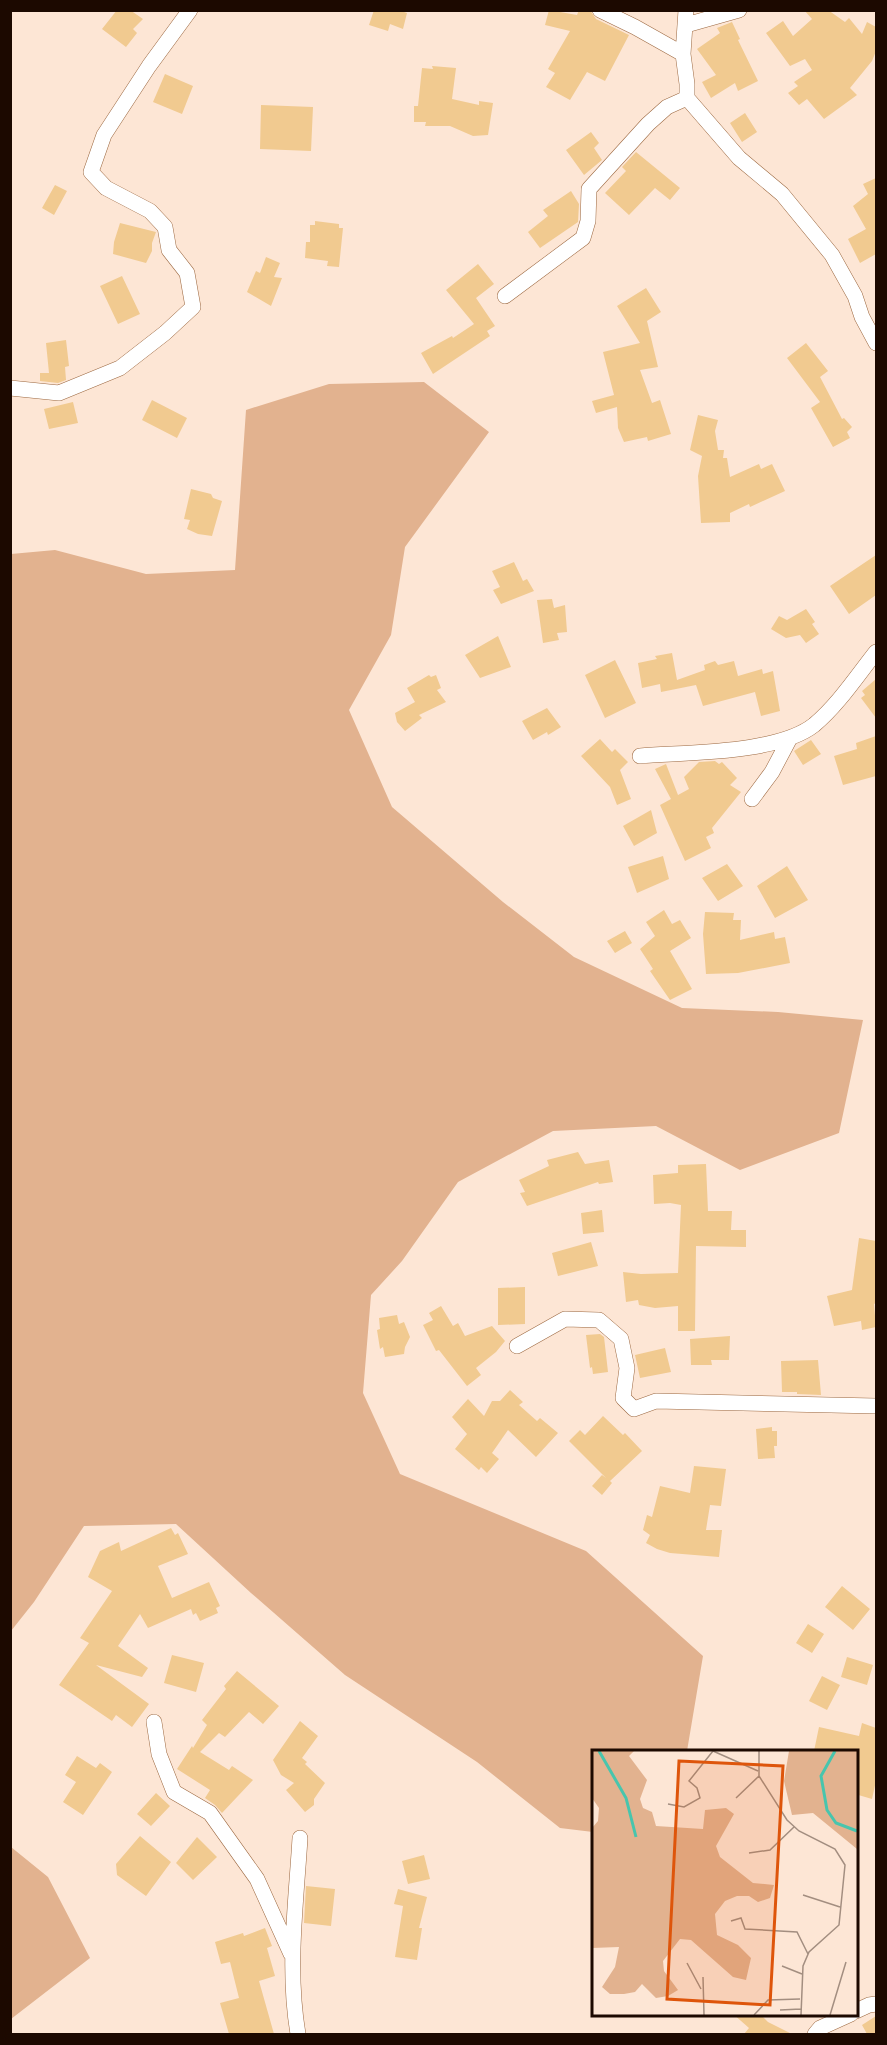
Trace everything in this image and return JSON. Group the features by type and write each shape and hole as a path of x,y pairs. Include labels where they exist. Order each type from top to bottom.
{"street":[{"path":"10,388 59,393 120,368 165,333 193,307 187,273 169,250 165,227 150,211 106,188 91,172 104,135 149,66 190,10"},
{"path":"600,10 683,54"},
{"path":"740,10 686,18 683,54 687,98 739,158 782,194 832,255 855,296 862,317 876,343"},
{"path":"505,296 583,238 588,221 589,189 654,118 667,107 687,98"},
{"path":"640,756 752,747 790,738 813,726 876,652"},
{"path":"752,799 772,772 790,738"},
{"path":"517,1346 565,1319 599,1320 621,1339 627,1368 623,1398 634,1409 656,1401 876,1406"},
{"path":"154,1722 159,1754 174,1792 210,1813 257,1879 291,1954"},
{"path":"298,2034 292,1995 291,1954 300,1838"},
{"path":"857,2010 876,2004"},
{"path":"815,2034 820,2028 847,2015"}],"shaded area":[{"path":"424,382 489,432 405,547 391,635 349,710 392,807 503,902 574,957 682,1008 778,1012 863,1020 839,1133 740,1170 656,1126 553,1131 458,1182 402,1261 371,1295 363,1393 400,1474 586,1551 703,1656 687,1750 592,1750 592,1832 560,1828 477,1762 345,1675 176,1524 84,1526 34,1602 11,1631 11,554 55,550 146,574 235,570 246,410 329,384"},
{"path":"11,1847 48,1877 90,1958 11,2019"}],"building":[{"path":"117,10 130,10 143,19 133,29 137,33 126,47 102,29"},
{"path":"374,10 398,10 407,13 403,29 390,24 388,31 369,25"},
{"path":"549,10 577,15 579,10 590,10 596,19 629,35 605,81 587,72 570,100 546,87 555,73 548,69 570,31 545,25"},
{"path":"804,10 828,10 845,22 849,18 862,34 867,22 876,27 876,51 872,61 850,88 857,95 824,119 807,99 799,105 788,93 798,86 794,82 812,70 805,59 790,66 766,33 783,21 793,36 812,19"},
{"path":"732,22 758,81 738,91 735,83 711,98 702,82 716,75 697,49 720,33 717,28"},
{"path":"432,66 456,68 452,99 479,105 479,101 493,103 488,135 473,136 450,126 425,126 426,122 414,122 414,106 418,106 422,68 433,69"},
{"path":"165,74 193,86 182,114 153,102"},
{"path":"261,105 313,107 311,151 260,149"},
{"path":"745,113 757,132 742,142 730,123"},
{"path":"591,132 599,143 594,148 602,160 584,175 566,150"},
{"path":"636,152 680,188 670,200 655,188 629,215 605,193 626,171 622,167"},
{"path":"876,178 876,254 860,263 848,239 866,229 853,206 868,194 863,184"},
{"path":"55,185 67,191 54,215 42,208"},
{"path":"571,191 579,204 578,222 540,248 528,232 548,216 543,210"},
{"path":"315,221 339,224 339,228 343,228 339,267 327,266 328,261 305,258 306,242 310,242 310,225 315,225"},
{"path":"120,223 156,232 152,251 146,263 113,254"},
{"path":"266,257 280,263 274,277 282,278 271,306 247,292 256,271 260,273"},
{"path":"478,264 494,284 476,298 495,326 487,331 490,336 433,374 421,353 452,336 453,338 474,324 446,290"},
{"path":"122,276 140,314 118,324 100,286"},
{"path":"646,288 661,312 647,321 658,367 640,370 652,403 660,400 671,434 648,441 647,437 624,442 618,428 617,407 596,413 592,401 614,395 603,352 640,343 617,306"},
{"path":"66,340 69,366 65,367 66,380 58,383 40,381 40,373 49,373 46,343"},
{"path":"806,343 828,371 820,377 842,419 844,418 852,427 847,432 850,438 833,447 811,408 820,402 787,358"},
{"path":"152,400 187,418 177,438 142,420"},
{"path":"73,402 78,423 49,429 44,409"},
{"path":"698,415 718,420 715,431 718,450 724,450 723,458 727,458 730,477 759,464 761,469 772,464 785,491 750,507 749,504 730,513 730,522 701,523 698,476 702,456 690,450"},
{"path":"191,489 211,494 213,498 222,501 212,536 198,534 187,529 190,520 184,519"},
{"path":"876,555 876,595 849,614 830,586"},
{"path":"514,562 523,581 527,579 534,591 501,604 493,590 500,587 492,571"},
{"path":"552,599 554,608 565,605 567,632 557,633 559,640 543,643 537,600"},
{"path":"806,609 815,622 812,624 819,634 806,643 800,635 786,638 771,629 779,616 787,620"},
{"path":"498,636 511,667 480,678 465,655"},
{"path":"672,653 677,680 705,670 704,665 715,661 718,665 734,661 738,676 762,669 763,674 773,671 780,711 761,716 755,692 703,706 696,685 661,692 660,684 642,688 638,663 657,659 655,656"},
{"path":"615,660 636,703 605,718 585,675"},
{"path":"429,675 431,677 436,675 441,688 437,690 446,702 419,715 422,718 405,731 397,722 395,713 415,702 407,688"},
{"path":"876,679 876,718 861,698 865,695 862,691"},
{"path":"547,708 561,727 533,740 522,721"},
{"path":"876,736 876,776 843,785 834,756 857,749 856,743"},
{"path":"600,739 612,752 615,749 628,762 620,770 631,799 617,805 610,787 581,756"},
{"path":"811,740 821,754 803,765 794,751"},
{"path":"715,761 719,764 722,762 737,778 730,785 741,792 712,828 714,833 706,837 711,848 685,861 660,805 671,799 655,769 666,764 678,795 689,789 684,777 699,762"},
{"path":"651,810 657,833 634,846 623,826"},
{"path":"663,856 669,879 637,893 628,867"},
{"path":"727,864 743,886 718,901 702,878"},
{"path":"787,866 808,900 775,918 757,886"},
{"path":"664,910 672,924 680,920 691,938 670,951 692,989 670,1000 650,971 653,969 640,949 655,936 646,922"},
{"path":"705,912 734,913 733,920 741,920 740,940 774,932 775,939 785,937 790,963 738,973 706,974 703,934"},
{"path":"625,931 632,943 615,953 607,941"},
{"path":"578,1152 585,1164 609,1160 613,1182 599,1184 598,1182 527,1206 520,1193 525,1192 519,1180 549,1166 547,1160"},
{"path":"706,1164 708,1211 732,1211 731,1230 746,1230 746,1247 696,1246 695,1331 678,1331 678,1306 655,1308 639,1305 638,1300 626,1302 623,1272 678,1273 681,1205 654,1204 653,1175 678,1173 678,1165"},
{"path":"602,1210 604,1232 583,1234 581,1213"},
{"path":"859,1238 876,1241 876,1303 874,1304 876,1327 862,1330 861,1321 834,1326 827,1296 852,1290"},
{"path":"591,1242 598,1266 558,1276 552,1253"},
{"path":"525,1287 525,1324 498,1325 498,1288"},
{"path":"441,1306 453,1326 458,1323 465,1336 492,1326 505,1341 496,1352 476,1368 481,1375 467,1386 439,1350 436,1351 423,1325 433,1320 429,1313"},
{"path":"397,1315 399,1324 404,1322 410,1337 404,1354 385,1357 383,1347 380,1349 377,1330 380,1329 379,1318"},
{"path":"600,1334 604,1337 608,1372 593,1374 592,1367 590,1368 586,1335"},
{"path":"730,1336 729,1360 711,1360 712,1365 691,1365 690,1339"},
{"path":"665,1348 671,1372 640,1378 635,1355"},
{"path":"818,1360 821,1395 782,1392 781,1361"},
{"path":"510,1390 523,1402 519,1405 537,1421 540,1418 558,1433 536,1457 508,1430 492,1453 499,1459 487,1473 481,1467 479,1470 455,1449 467,1434 452,1417 468,1399 484,1416 492,1401 500,1401"},
{"path":"603,1416 623,1435 625,1433 642,1451 610,1481 612,1483 602,1495 592,1486 602,1475 606,1478 569,1441 580,1430 585,1435"},
{"path":"772,1427 772,1431 777,1431 777,1446 774,1446 775,1458 758,1459 756,1429"},
{"path":"694,1466 726,1469 721,1506 710,1505 706,1530 722,1530 719,1557 670,1553 646,1543 650,1535 643,1530 647,1515 652,1517 660,1486 690,1493"},
{"path":"171,1528 175,1535 178,1533 188,1554 158,1566 172,1598 209,1582 220,1606 216,1608 218,1613 200,1621 196,1613 193,1615 191,1609 148,1628 140,1614 118,1646 148,1668 142,1677 96,1665 149,1704 132,1727 116,1715 112,1721 59,1685 89,1643 80,1638 112,1591 88,1577 100,1551 119,1542 121,1551"},
{"path":"842,1586 870,1609 853,1630 825,1607"},
{"path":"808,1624 824,1634 812,1653 796,1643"},
{"path":"172,1655 204,1663 196,1692 164,1683"},
{"path":"847,1657 873,1665 867,1685 841,1677"},
{"path":"237,1671 279,1706 263,1724 249,1712 225,1737 219,1733 200,1752 229,1770 232,1766 253,1780 222,1813 205,1798 210,1790 177,1769 207,1725 202,1720 226,1689 224,1686"},
{"path":"822,1676 840,1685 827,1710 809,1701"},
{"path":"300,1721 318,1736 302,1758 307,1762 305,1764 325,1783 314,1799 314,1805 305,1812 286,1790 294,1783 281,1775 273,1760"},
{"path":"862,1723 876,1728 876,1781 872,1799 857,1795 857,1750 814,1750 819,1727 859,1736"},
{"path":"77,1756 96,1768 100,1763 112,1772 83,1815 63,1802 76,1782 65,1775"},
{"path":"156,1793 170,1806 151,1826 137,1814"},
{"path":"140,1836 171,1862 146,1896 117,1875 116,1864"},
{"path":"197,1837 217,1857 193,1880 176,1863"},
{"path":"424,1855 430,1879 408,1884 402,1861"},
{"path":"306,1886 335,1889 331,1926 304,1923"},
{"path":"398,1889 427,1897 419,1928 422,1928 417,1960 395,1957 403,1906 394,1904"},
{"path":"265,1928 272,1946 267,1948 275,1976 259,1981 274,2034 229,2034 220,2003 239,1998 230,1962 221,1964 215,1942 243,1933 244,1936"},
{"path":"734,2015 761,2015 768,2022 792,2034 744,2034 749,2028"},
{"path":"876,2016 876,2034 867,2034 862,2025"}]}
